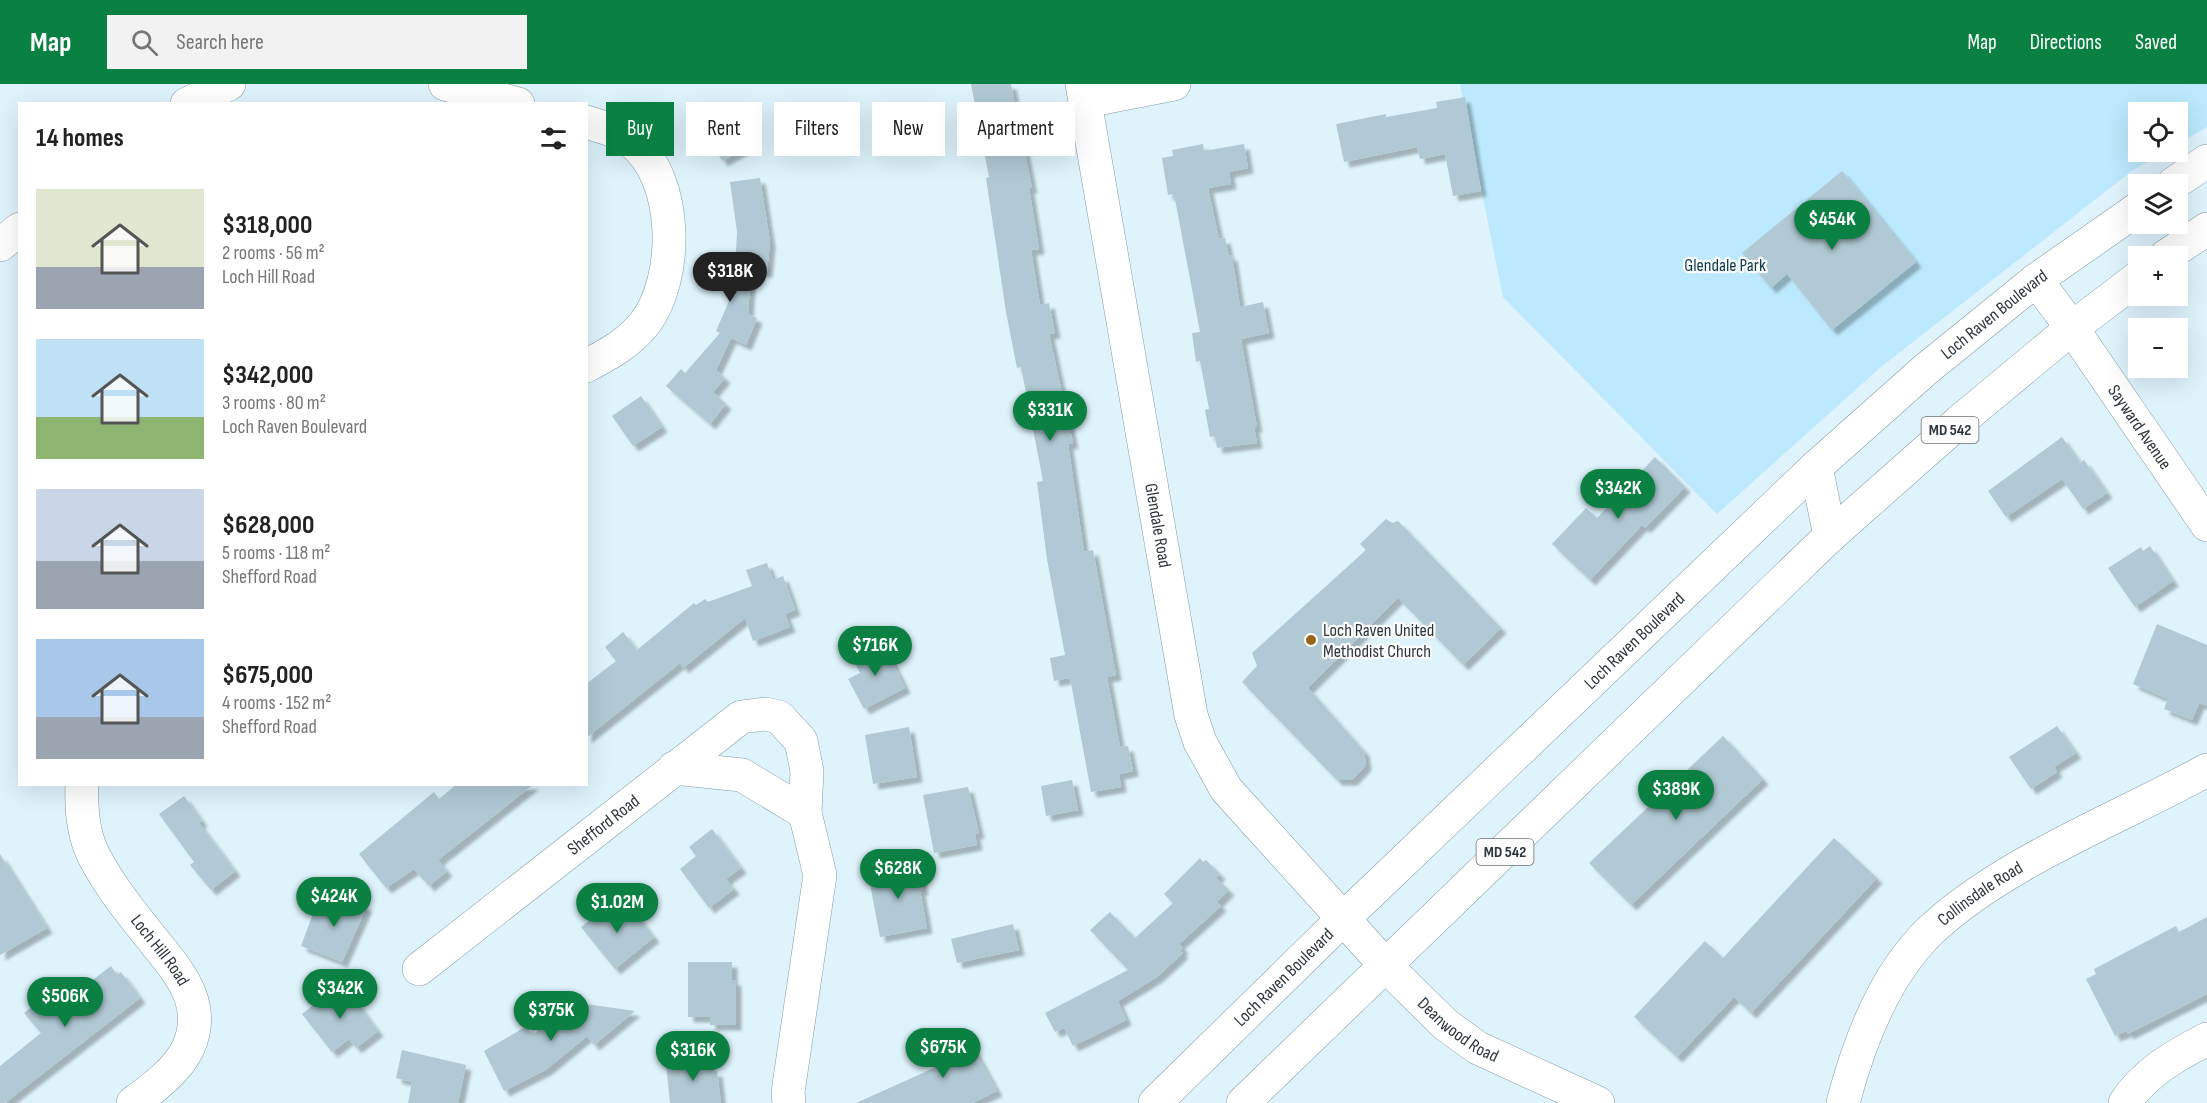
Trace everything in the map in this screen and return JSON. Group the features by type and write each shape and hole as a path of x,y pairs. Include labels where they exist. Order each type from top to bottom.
{"street":[{"path":"191,102 229,84"},
{"path":"445,84 511,102"},
{"path":"1084,92 1174,84"},
{"name":"Glendale Road","path":"1084,92 1191,715 1200,742 1226,789 1344,918"},
{"path":"588,123 616,131 633,142 658,176 664,198 669,262 666,280 645,322 615,351 588,365"},
{"path":"2188,174 2207,161"},
{"name":"Loch Raven Boulevard","path":"1155,1103 1344,918 1816,467 1925,370 2036,280 2128,216"},
{"path":"2181,246 2207,229"},
{"path":"0,245 18,232"},
{"name":"Sayward Avenue","path":"2036,280 2072,328 2207,525"},
{"name":"MD 542","path":"1243,1103 1830,536 1960,421 2072,328 2128,285"},
{"path":"1816,467 1830,536"},
{"name":"Shefford Road","path":"419,969 741,717 765,714 779,717 801,741 807,771 805,813 820,875 788,1092 789,1103"},
{"path":"674,768 742,775 805,813"},
{"name":"Collinsdale Road","path":"1843,1103 1873,1012 1892,980 1930,931 1969,899 2006,876 2207,770"},
{"name":"Loch Hill Road","path":"81,786 83,821 93,853 109,883 180,972 195,1007 196,1020 187,1050 175,1066 133,1103"},
{"name":"Deanwood Road","path":"1344,918 1386,966 1446,1025 1478,1048 1598,1103"},
{"path":"2125,1103 2133,1090 2161,1066 2207,1039"}],"green space":[{"name":"Glendale Park","path":"1460,84 2207,84 2207,127 2188,138 2188,102 2128,102 2128,162 2147,162 2133,170 1881,367 1717,514 1503,297"}],"building":[{"path":"971,84 1011,84 1015,102 974,102"},
{"path":"1465,97 1481,191 1453,196 1445,154 1420,159 1417,147 1344,162 1336,124 1386,114 1386,117 1437,108 1436,102"},
{"path":"1203,144 1204,151 1244,144 1248,168 1229,172 1231,184 1208,188 1219,239 1225,238 1229,256 1232,255 1240,307 1263,302 1269,333 1241,339 1257,427 1254,427 1257,443 1217,448 1215,436 1210,437 1205,410 1209,409 1200,361 1196,362 1192,333 1200,332 1174,194 1168,195 1162,158 1173,156 1172,150"},
{"path":"719,156 731,156 722,161"},
{"path":"985,156 1026,156 1032,188 1029,188 1039,249 1031,250 1040,305 1049,303 1055,333 1049,334 1073,443 1068,444 1084,552 1093,550 1116,675 1107,677 1120,747 1128,746 1133,771 1119,774 1121,787 1091,792 1071,683 1069,678 1054,681 1050,658 1065,655 1047,559 1037,482 1043,481 1021,367 1017,368 1006,312 986,178 989,177"},
{"path":"1842,171 1916,262 1832,330 1787,274 1771,288 1742,253"},
{"path":"760,178 770,242 767,272 751,271 748,314 757,318 746,345 731,338 716,370 725,378 713,392 726,404 710,424 666,386 681,369 685,373 720,333 716,331 742,271 735,270 737,232 730,182"},
{"path":"641,396 662,427 633,446 612,416"},
{"path":"2062,437 2080,463 2084,460 2107,493 2083,509 2062,479 2006,517 1988,491"},
{"path":"1655,457 1685,487 1645,528 1642,525 1590,580 1552,544 1586,508 1597,518"},
{"name":"Loch Raven United Methodist Church","path":"1386,519 1392,523 1398,521 1501,628 1463,665 1398,598 1308,688 1364,751 1366,765 1352,780 1337,780 1242,682 1257,666 1252,653 1366,550 1360,544"},
{"path":"2150,546 2173,581 2135,607 2108,568 2141,547 2143,551"},
{"path":"767,563 773,580 783,576 795,610 785,614 790,627 753,641 745,618 683,668 680,663 588,736 588,682 616,661 605,647 623,632 637,650 694,603 696,605 705,599 708,602 752,586 746,570"},
{"path":"2157,624 2207,645 2207,706 2199,703 2192,720 2164,709 2168,699 2133,684"},
{"path":"883,643 905,688 864,709 848,679 860,673 853,659"},
{"path":"2057,726 2076,753 2054,767 2057,772 2031,789 2009,757"},
{"path":"909,727 917,777 873,784 865,735"},
{"path":"1723,736 1763,779 1631,905 1589,863"},
{"path":"1072,780 1078,810 1046,816 1041,786"},
{"path":"455,786 531,786 438,860 447,871 429,886 414,869 386,888 359,854 434,792 439,799"},
{"path":"968,787 979,833 975,834 977,845 934,853 923,795"},
{"path":"184,796 202,821 199,823 235,871 211,890 190,865 194,862 159,814"},
{"path":"712,829 741,868 726,879 734,889 709,908 680,869 696,856 689,847"},
{"path":"1834,838 1877,878 1751,1013 1734,997 1677,1057 1634,1017 1705,941 1723,958"},
{"path":"0,854 47,928 0,955"},
{"path":"1200,858 1203,862 1206,860 1220,874 1216,878 1229,890 1217,902 1221,906 1179,944 1183,948 1180,951 1183,953 1157,977 1118,1001 1126,1020 1073,1046 1064,1028 1055,1032 1045,1013 1128,970 1090,930 1110,912 1135,938 1173,903 1164,894"},
{"path":"918,863 927,928 880,937 868,873"},
{"path":"341,896 367,906 342,962 301,946 318,900 337,907"},
{"path":"613,902 624,916 632,909 654,937 615,969 581,927"},
{"path":"2207,917 2207,994 2128,1034 2127,1031 2115,1036 2086,979 2096,974 2094,969 2176,926 2179,932"},
{"path":"1013,924 1019,950 957,963 951,939"},
{"path":"688,962 732,962 732,980 736,980 736,1025 710,1025 710,1017 688,1017"},
{"path":"111,966 117,975 121,972 140,998 5,1103 0,1103 0,1066 41,1033 24,1013 55,988 65,1001"},
{"path":"342,983 378,1031 356,1048 349,1039 332,1052 302,1014"},
{"path":"572,1002 635,1011 594,1045 587,1036 547,1069 504,1091 484,1051 527,1026 532,1036"},
{"path":"960,1034 969,1052 974,1049 997,1091 972,1103 856,1103 934,1068 926,1052"},
{"path":"402,1050 466,1065 458,1103 408,1103 412,1082 396,1078"},
{"path":"708,1058 710,1072 717,1071 721,1103 670,1103 666,1063"}],"place":[{"name":"Loch Raven United Methodist Church","path":"1311,640"}]}
